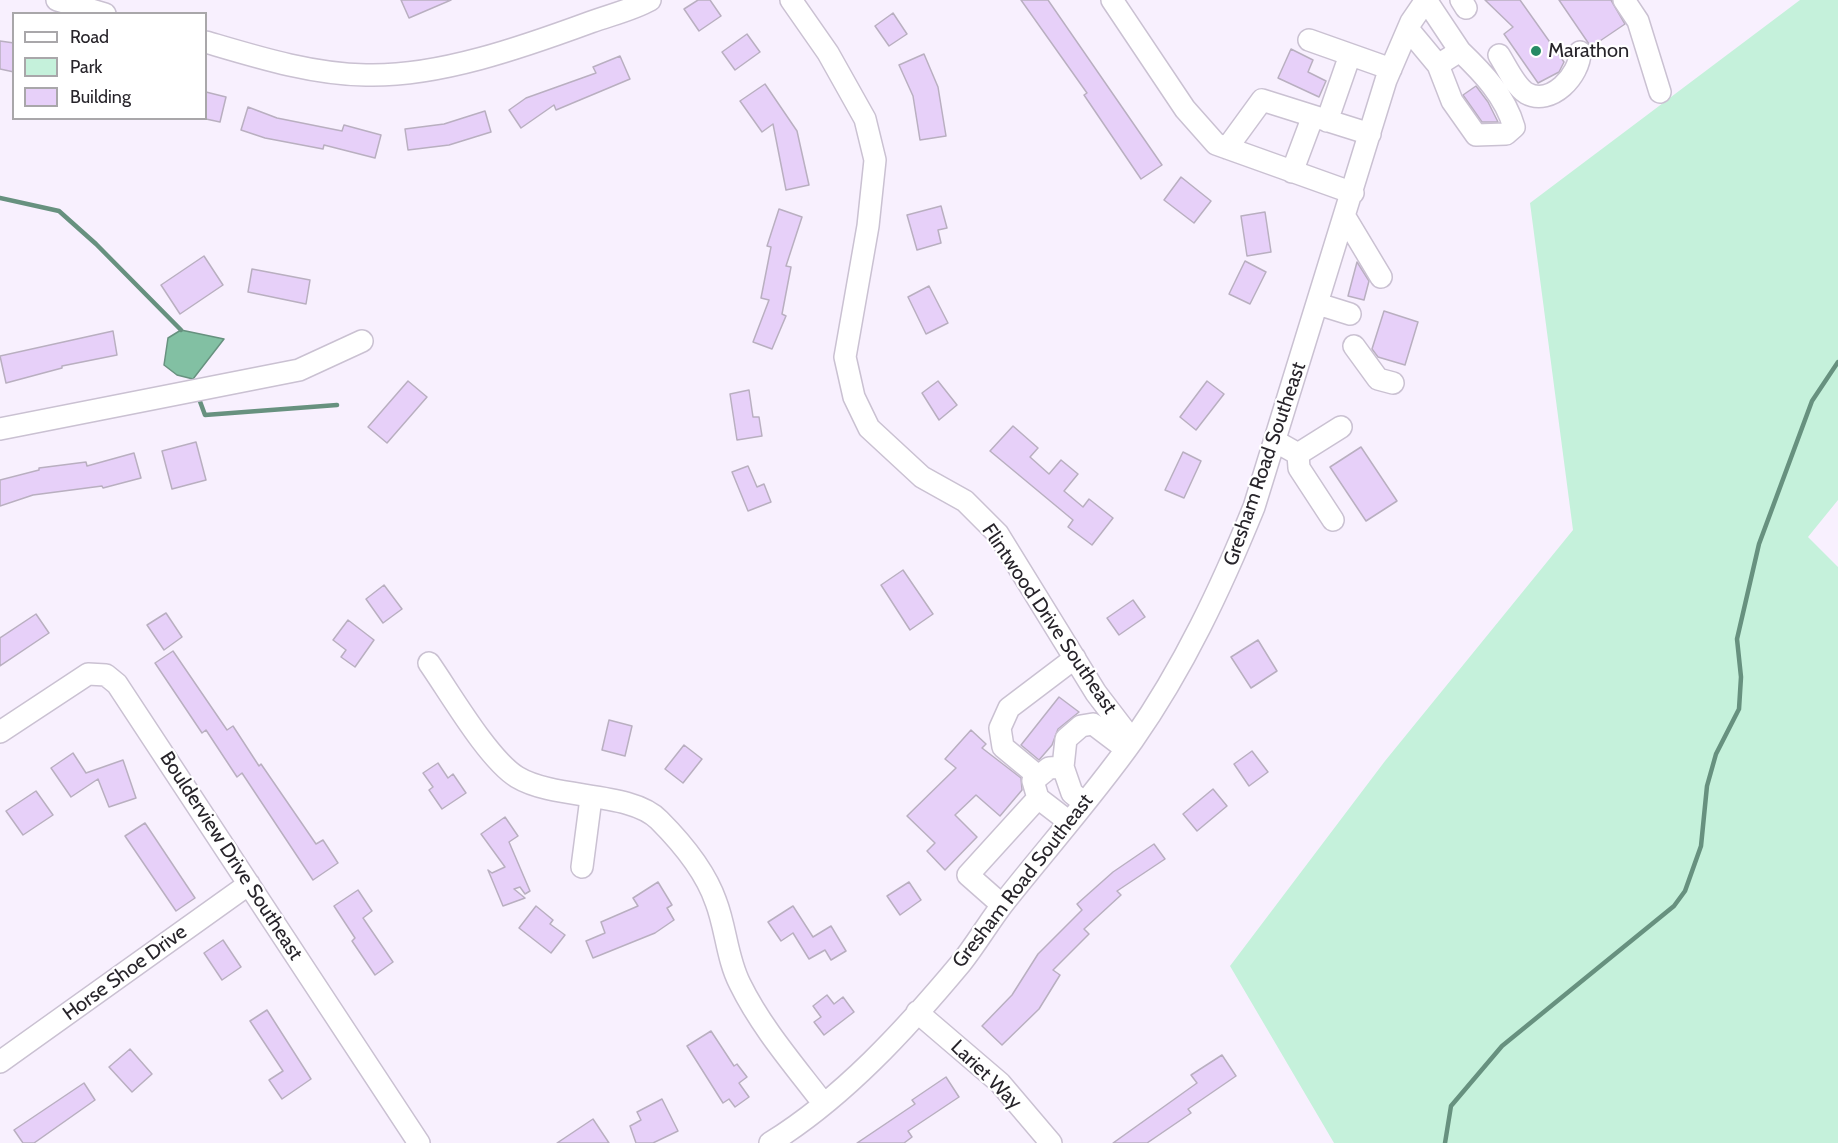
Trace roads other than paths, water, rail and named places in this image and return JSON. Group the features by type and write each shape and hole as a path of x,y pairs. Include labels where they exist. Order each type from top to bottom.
{"street":[{"path":"57,0 98,12"},
{"path":"207,42 283,65 365,75 410,72 464,61 545,39 651,0"},
{"name":"Flintwood Drive Southeast","path":"790,0 828,53 865,119 875,160 868,226 845,357 855,397 869,428 922,477 965,501 998,534 1129,745"},
{"path":"1112,0 1185,109 1216,144 1353,193"},
{"path":"1408,29 1438,65 1452,101 1476,135 1506,134 1514,127 1511,115 1486,76 1460,51 1426,0"},
{"name":"Gresham Road Southeast","path":"770,1143 823,1103 889,1043 962,962 1002,905 1129,745 1195,639 1227,574 1254,507 1391,69 1408,29 1426,0"},
{"path":"1624,0 1638,21 1660,92"},
{"path":"1309,39 1391,69"},
{"path":"1438,65 1460,51"},
{"path":"1499,55 1524,92 1537,97 1547,95 1571,79 1580,62 1580,52"},
{"path":"1292,172 1350,55"},
{"path":"1227,148 1262,100 1370,134"},
{"path":"1345,218 1381,276"},
{"path":"1318,304 1350,314"},
{"path":"0,429 135,405 299,370 362,341"},
{"path":"1354,346 1378,379 1393,383"},
{"path":"1298,454 1341,427"},
{"path":"1275,441 1298,454"},
{"path":"1298,454 1299,468 1333,520"},
{"path":"1038,776 1003,747 1000,728 1009,708 1075,658"},
{"path":"429,663 489,751 517,777 546,789 621,801 657,818 687,850 716,901 738,982 754,1011 823,1103"},
{"name":"Boulderview Drive Southeast","path":"0,732 88,674 106,675 117,684 419,1143"},
{"path":"1083,802 1072,793 1063,767 1066,739 1081,726 1093,724 1129,745"},
{"path":"1063,767 1049,768 1034,781 1038,798 1068,821"},
{"path":"582,867 591,798"},
{"path":"1002,905 968,875 1038,798"},
{"name":"Horse Shoe Drive","path":"0,1062 249,884"},
{"name":"Lariet Way","path":"917,1012 999,1083 1051,1143"}],"waterway":[{"path":"0,198 59,211 96,244 181,330"},
{"path":"1445,1143 1451,1106 1502,1046 1674,906 1685,891 1701,846 1707,786 1716,754 1739,709 1741,677 1737,639 1759,544 1812,401 1838,362"},
{"path":"198,396 205,415 337,405"}],"place":[{"name":"Marathon","path":"1536,51"}]}
